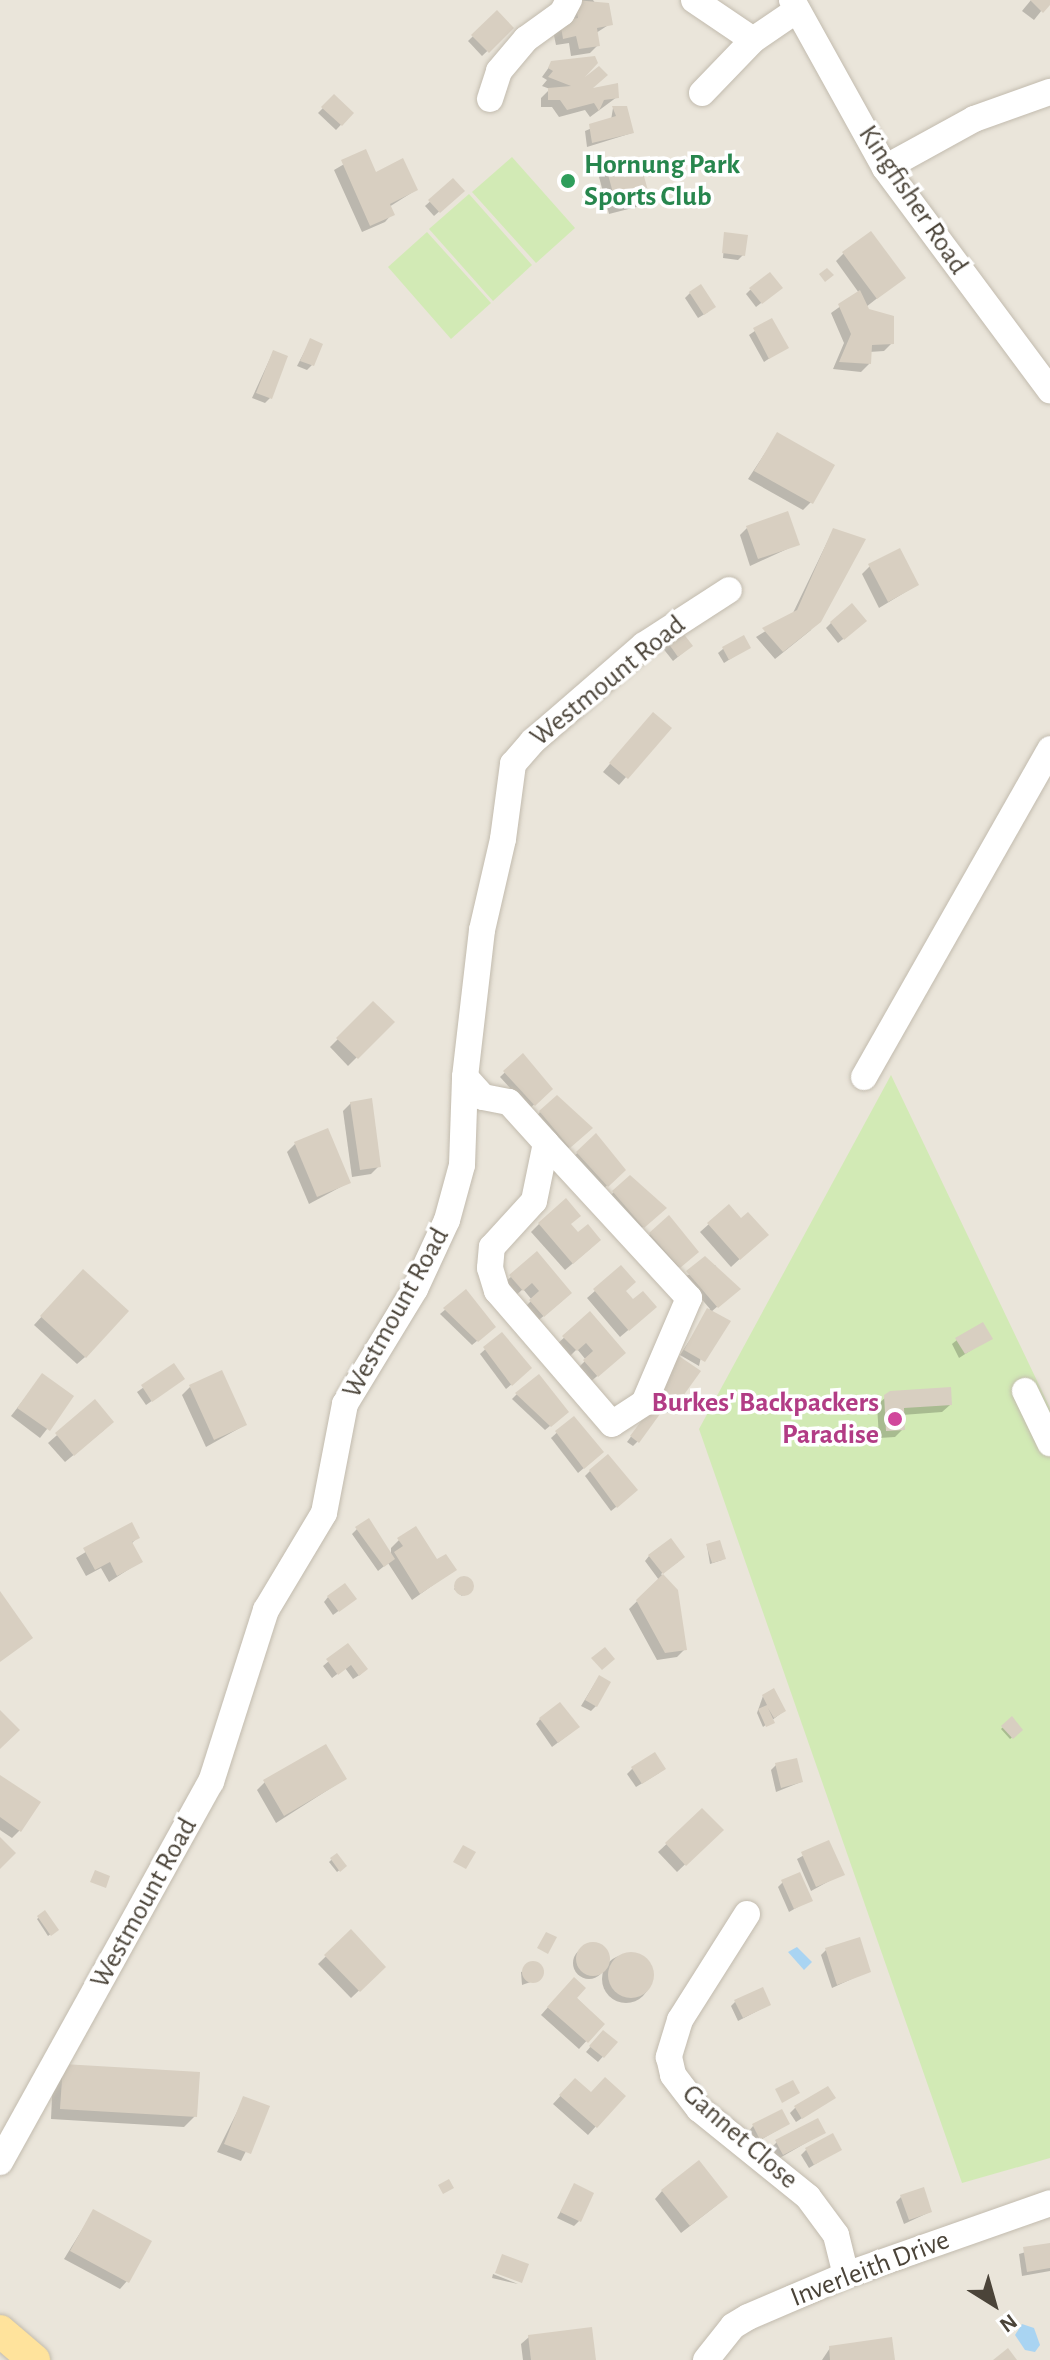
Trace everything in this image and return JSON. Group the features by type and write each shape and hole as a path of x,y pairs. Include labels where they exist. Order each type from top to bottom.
{"main road":[{"path":"0,2331 34,2360"}],"street":[{"path":"490,99 499,71 526,39 562,13 569,0"},
{"path":"694,0 753,40"},
{"path":"702,93 753,40 794,5"},
{"name":"Kingfisher Road","path":"794,5 885,168 1050,390"},
{"path":"885,168 974,119 1050,92"},
{"name":"Westmount Road","path":"0,2162 211,1782 266,1610 324,1513 345,1404 415,1289 456,1194 465,1077 482,930 503,839 513,764 644,645 729,590"},
{"path":"864,1077 1050,749"},
{"path":"465,1077 483,1097 509,1102 689,1298 644,1403 612,1424 497,1291 490,1268 492,1247 534,1201 546,1143"},
{"path":"1025,1391 1050,1443"},
{"name":"Gannet Close","path":"747,1914 680,2020 670,2048 673,2075 699,2109 808,2197 836,2235 846,2275"},
{"name":"Inverleith Drive","path":"706,2360 733,2326 846,2275 1050,2203"}],"shaded area":[{"path":"0,0 1050,0 1050,2360 0,2360"}],"green space":[{"path":"512,157 575,228 536,263 472,192"},
{"path":"469,194 532,265 493,301 429,229"},
{"path":"427,232 491,303 451,339 388,267"},
{"path":"891,1075 1050,1408 1050,2158 962,2183 699,1429"}],"water":[{"path":"797,1947 812,1962 804,1970 788,1952"},
{"path":"1022,2324 1034,2328 1040,2345 1035,2352 1025,2350 1015,2335"}],"building":[{"path":"575,0 609,3 613,25 597,28 600,46 579,49 576,36 563,39 560,21 578,18"},
{"path":"1030,0 1050,0 1050,5 1043,13"},
{"path":"497,10 514,28 489,53 471,35"},
{"path":"595,56 598,63 585,77 599,66 608,75 593,88 618,83 619,98 604,100 599,111 594,103 567,110 560,100 548,100 548,88 571,86 548,77 553,71 548,68 551,61"},
{"path":"334,94 354,113 342,126 321,107"},
{"path":"612,106 627,106 634,133 592,143 589,124 616,116"},
{"path":"366,149 376,172 403,158 418,190 390,204 395,215 370,226 341,160"},
{"path":"639,158 650,198 617,208 606,167"},
{"path":"453,178 465,191 440,213 428,200"},
{"path":"871,231 906,278 877,299 842,252"},
{"path":"724,232 748,235 745,256 722,253"},
{"path":"827,268 834,275 825,282 819,274"},
{"path":"770,272 783,288 762,304 749,288"},
{"path":"701,284 716,307 704,315 689,292"},
{"path":"860,290 869,309 894,316 894,344 872,345 871,364 839,362 851,334 838,304"},
{"path":"772,318 789,348 769,359 753,328"},
{"path":"310,338 323,344 314,366 300,361"},
{"path":"273,350 288,356 272,399 256,393"},
{"path":"777,432 835,465 813,504 754,471"},
{"path":"788,511 800,545 758,559 746,526"},
{"path":"833,528 866,539 821,622 783,652 762,628 797,610"},
{"path":"900,548 919,585 888,602 868,564"},
{"path":"852,603 867,621 844,640 830,622"},
{"path":"680,629 693,646 678,657 666,640"},
{"path":"744,635 751,648 729,660 722,647"},
{"path":"653,712 672,728 628,779 609,763"},
{"path":"373,1001 395,1022 358,1059 336,1038"},
{"path":"523,1053 553,1089 535,1106 503,1071"},
{"path":"557,1095 593,1128 570,1148 539,1111"},
{"path":"372,1098 381,1167 360,1170 350,1102"},
{"path":"328,1128 351,1183 317,1197 294,1142"},
{"path":"596,1133 626,1170 608,1187 576,1152"},
{"path":"630,1175 667,1208 644,1228 612,1191"},
{"path":"566,1198 581,1216 571,1224 578,1232 588,1224 601,1240 573,1264 538,1223"},
{"path":"729,1204 741,1218 748,1212 769,1235 740,1260 707,1223"},
{"path":"669,1215 699,1252 680,1268 649,1233"},
{"path":"537,1251 572,1293 544,1317 529,1300 539,1291 532,1283 523,1291 509,1275"},
{"path":"705,1256 741,1289 718,1308 686,1271"},
{"path":"621,1265 636,1282 626,1291 633,1299 643,1291 657,1307 629,1331 593,1289"},
{"path":"83,1269 129,1311 86,1358 40,1316"},
{"path":"466,1289 496,1327 478,1342 443,1308"},
{"path":"707,1308 731,1321 705,1362 684,1350"},
{"path":"590,1311 626,1353 598,1377 583,1360 593,1351 586,1343 577,1351 562,1336"},
{"path":"983,1322 993,1339 965,1354 955,1338"},
{"path":"502,1332 532,1368 512,1386 483,1347"},
{"path":"679,1356 701,1371 673,1410 653,1396"},
{"path":"174,1363 185,1379 152,1402 141,1385"},
{"path":"222,1370 247,1425 214,1440 189,1385"},
{"path":"42,1373 74,1396 50,1431 17,1408"},
{"path":"539,1374 569,1412 551,1427 515,1393"},
{"name":"Burkes' Backpackers Paradise","path":"951,1387 952,1405 904,1408 905,1430 886,1431 884,1395 890,1391"},
{"path":"95,1399 114,1422 74,1456 55,1433"},
{"path":"651,1408 660,1414 639,1443 630,1436"},
{"path":"574,1416 604,1452 584,1469 555,1431"},
{"path":"608,1454 638,1490 617,1508 589,1470"},
{"path":"369,1518 395,1559 384,1567 355,1527"},
{"path":"132,1522 140,1538 132,1542 143,1562 117,1576 110,1562 95,1570 83,1548"},
{"path":"416,1526 437,1559 446,1554 457,1570 420,1594 394,1552 403,1546 397,1538"},
{"path":"671,1538 685,1557 663,1574 648,1555"},
{"path":"720,1540 726,1559 712,1563 706,1544"},
{"path":"663,1574 678,1590 687,1650 665,1653 636,1600"},
{"path":"464,1576 471,1579 474,1586 471,1593 464,1596 457,1593 454,1586 457,1579"},
{"path":"345,1583 357,1599 339,1612 327,1596"},
{"path":"0,1591 33,1638 0,1662"},
{"path":"348,1643 368,1669 359,1676 351,1665 338,1675 326,1659"},
{"path":"605,1647 615,1659 602,1670 591,1658"},
{"path":"599,1675 611,1682 597,1707 585,1700"},
{"path":"774,1688 786,1711 774,1718 768,1708 775,1723 766,1727 758,1709 767,1705 762,1695"},
{"path":"560,1702 580,1727 558,1743 539,1718"},
{"path":"0,1710 20,1730 0,1749"},
{"path":"1012,1716 1023,1730 1013,1739 1001,1726"},
{"path":"326,1744 347,1779 284,1816 263,1780"},
{"path":"655,1752 666,1769 642,1784 631,1767"},
{"path":"797,1758 803,1782 781,1788 775,1763"},
{"path":"0,1775 41,1802 21,1832 0,1817"},
{"path":"702,1808 724,1830 686,1866 665,1843"},
{"path":"0,1837 16,1853 0,1869"},
{"path":"829,1840 845,1875 816,1887 801,1852"},
{"path":"463,1845 476,1852 466,1869 453,1862"},
{"path":"337,1853 347,1866 340,1872 330,1858"},
{"path":"95,1870 110,1876 106,1888 90,1882"},
{"path":"800,1872 813,1901 794,1909 781,1880"},
{"path":"45,1910 59,1930 51,1936 37,1916"},
{"path":"351,1929 386,1967 360,1992 324,1955"},
{"path":"546,1932 557,1937 548,1954 537,1948"},
{"path":"860,1937 871,1972 837,1985 825,1948"},
{"path":"593,1942 605,1947 610,1959 605,1971 593,1976 581,1971 576,1959 581,1947"},
{"path":"631,1952 648,1958 654,1975 648,1992 631,1998 614,1992 608,1975 614,1958"},
{"path":"533,1961 541,1964 544,1972 541,1980 533,1983 525,1980 522,1972 525,1964"},
{"path":"574,1977 586,1988 577,1998 605,2024 588,2043 547,2007"},
{"path":"763,1987 771,2005 743,2018 734,2000"},
{"path":"603,2030 618,2042 604,2058 589,2046"},
{"path":"63,2064 200,2072 197,2117 60,2109"},
{"path":"605,2077 626,2096 597,2128 559,2095 575,2078 591,2092"},
{"path":"793,2080 800,2093 782,2103 775,2089"},
{"path":"828,2086 836,2098 802,2119 794,2106"},
{"path":"243,2096 270,2106 251,2154 224,2144"},
{"path":"782,2109 790,2124 760,2140 752,2124"},
{"path":"818,2118 826,2133 783,2155 775,2140"},
{"path":"833,2133 842,2150 814,2165 805,2148"},
{"path":"699,2160 728,2197 690,2226 661,2190"},
{"path":"449,2179 454,2188 443,2194 438,2185"},
{"path":"574,2183 594,2193 581,2222 560,2212"},
{"path":"924,2187 932,2212 909,2220 900,2195"},
{"path":"93,2209 152,2241 129,2283 70,2251"},
{"path":"1050,2243 1050,2268 1027,2272 1023,2247"},
{"path":"502,2254 529,2264 522,2283 495,2273"},
{"path":"592,2327 596,2360 531,2360 528,2335"},
{"path":"892,2337 895,2360 830,2360 829,2346"},
{"path":"1008,2348 1017,2360 993,2360"}],"place":[{"name":"Hornung Park Sports Club","path":"568,181"},
{"name":"Burkes' Backpackers Paradise","path":"895,1419"}]}
